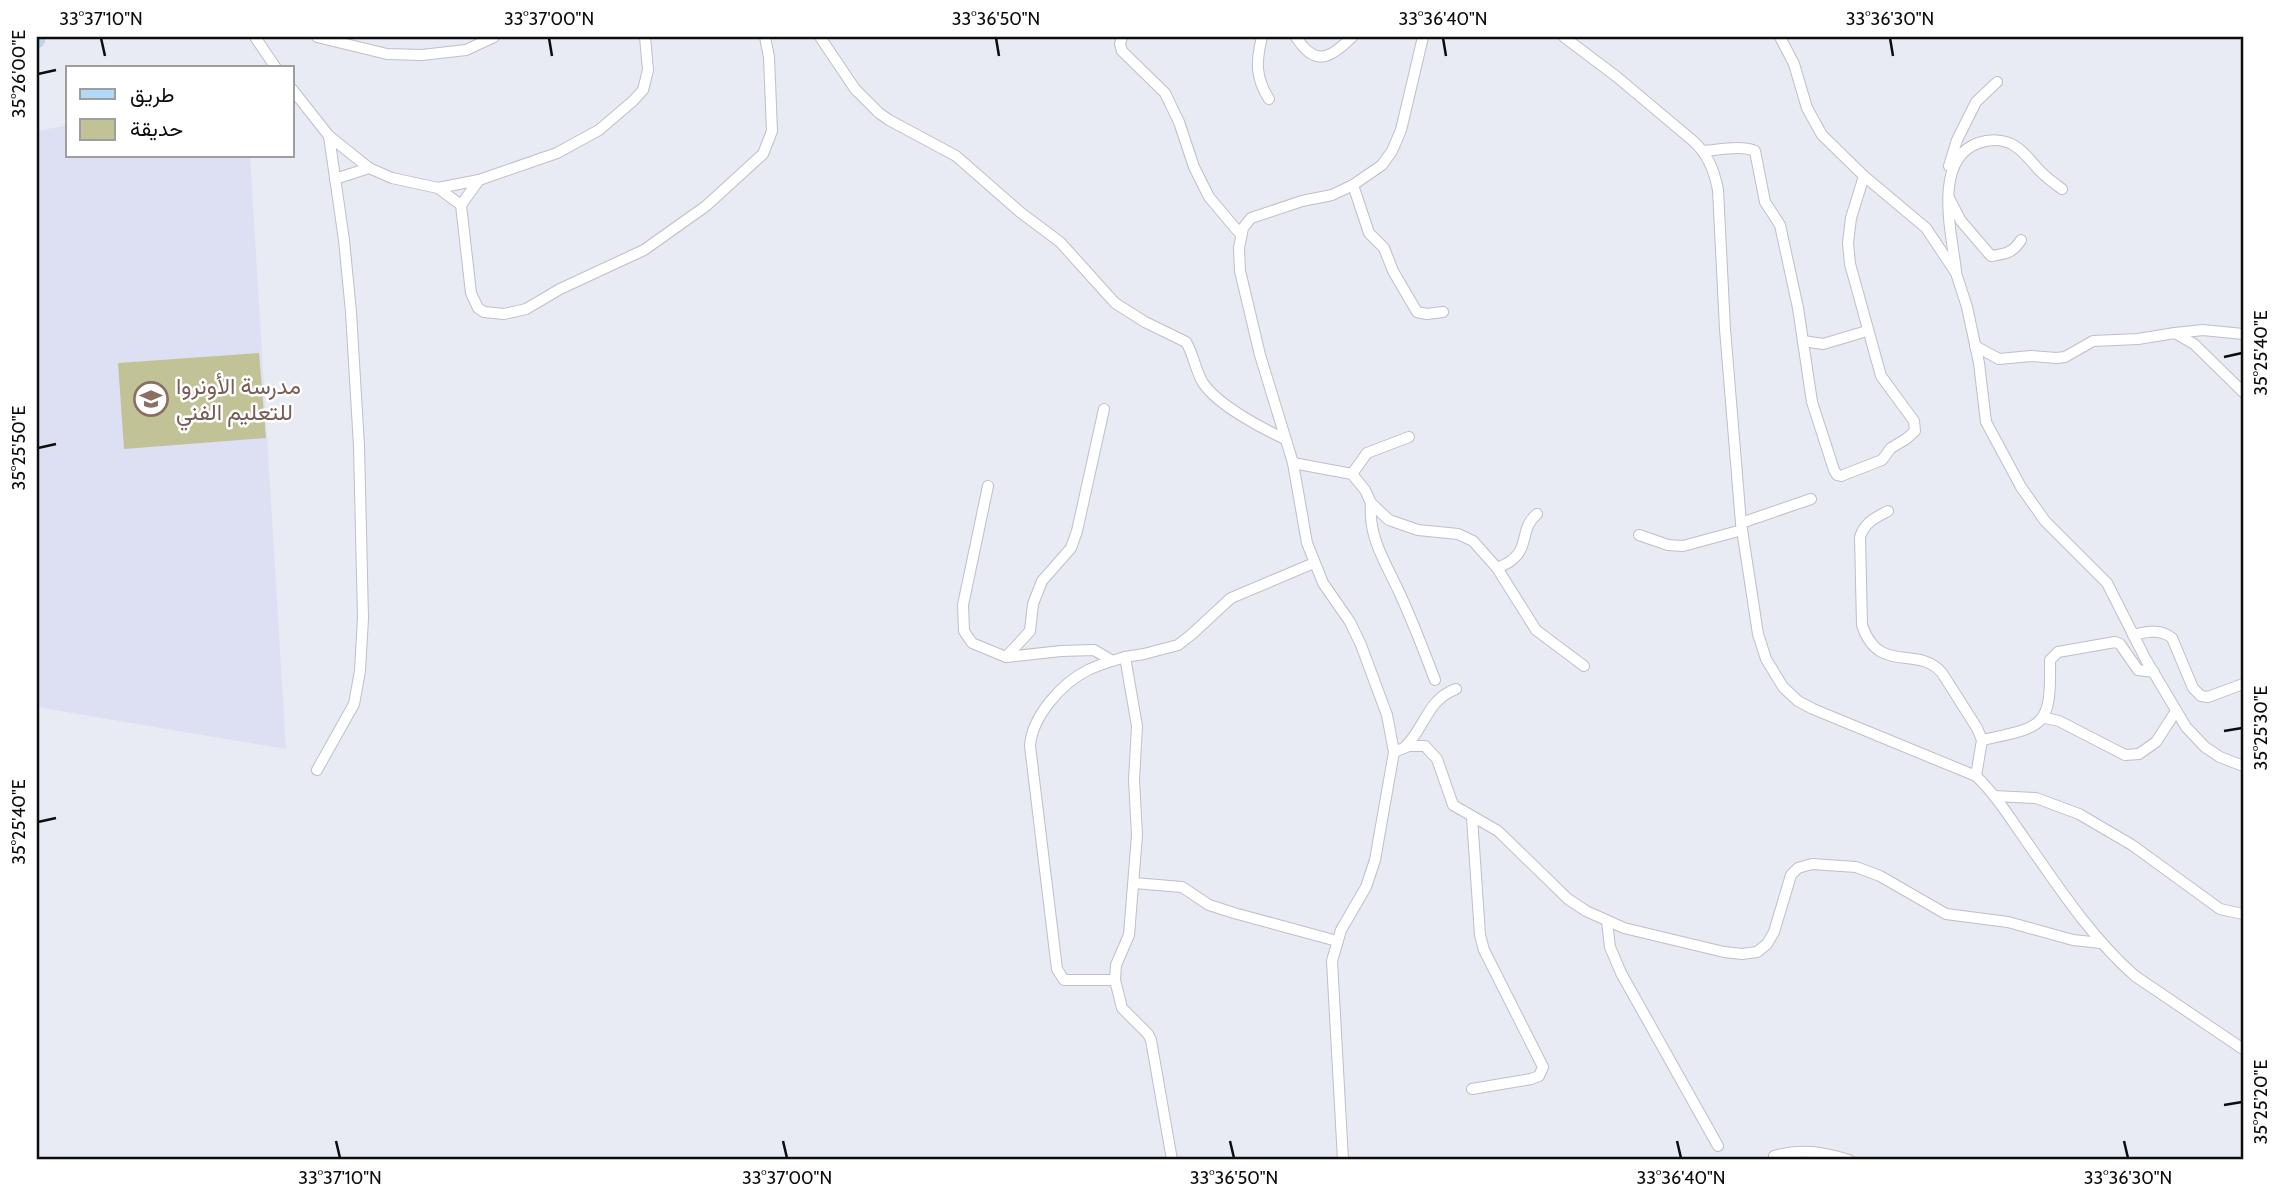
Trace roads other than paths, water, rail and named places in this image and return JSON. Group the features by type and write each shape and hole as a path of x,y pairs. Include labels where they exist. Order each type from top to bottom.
{"street":[{"path":"255,37 275,66"},
{"path":"317,37 387,54 422,55 467,50 494,37"},
{"path":"294,92 329,136 369,168 392,178 438,188 479,180 557,153 586,138 618,115 638,96 646,81 648,56 645,37"},
{"path":"479,180 461,205 471,293 478,309 484,312 505,314 526,309 560,289 644,250 706,206 763,154 772,131 765,37"},
{"path":"820,37 855,89 870,106 889,120 964,162 1020,212 1060,242 1115,303 1145,322 1186,342 1208,389 1238,414 1285,439"},
{"path":"1122,37 1122,51 1165,93 1201,182 1219,210 1241,235"},
{"path":"1262,37 1257,57 1258,76 1269,99"},
{"path":"1296,37 1305,51 1319,57 1338,52 1352,37"},
{"path":"1343,1160 1332,961 1337,941 1349,914 1366,887 1376,860 1399,750 1362,645 1323,583 1301,523 1293,463 1265,376 1240,271 1239,248 1247,223 1259,214 1332,195 1379,168 1392,151 1401,130 1423,37"},
{"path":"1564,37 1617,77 1703,150 1714,173 1718,190 1725,329 1741,527 1758,634 1766,659 1783,687 1798,701 1813,709 1976,776 1994,796 2101,943 2135,976 2243,1049"},
{"path":"1780,37 1794,64 1807,108 1832,146 1864,177 1926,228 1956,273"},
{"path":"1997,82 1976,102 1957,140 1945,184 1961,221 1991,256 2006,254 2015,249 2021,240"},
{"path":"317,770 354,704 360,671 363,618 359,446 351,312 329,136"},
{"path":"2062,189 2013,145 2001,140 1977,144 1957,159 1947,208 1956,273 1975,346 1985,418 1997,446 2045,521 2106,583 2186,727 2205,747 2220,757 2243,766"},
{"path":"1703,150 1744,148 1755,151 1765,202 1780,225 1798,309 1812,402 1834,470 1841,476 1882,460 1891,448 1914,431 1914,421 1881,376 1850,264 1848,243 1851,218 1864,177"},
{"path":"335,179 369,168"},
{"path":"1353,185 1369,233 1384,248 1393,271 1417,312 1443,312"},
{"path":"438,188 461,205"},
{"path":"1975,346 1999,359 2031,356 2056,358 2065,357 2093,341 2137,340 2203,330 2243,334"},
{"path":"1803,341 1823,344 1867,331"},
{"path":"2175,334 2193,344 2243,392"},
{"path":"1006,657 1030,631 1033,604 1042,581 1071,548 1104,409"},
{"path":"1352,474 1367,453 1409,437"},
{"path":"1293,463 1352,474 1365,490 1371,503 1389,520 1418,530 1465,536 1479,547 1497,568 1536,630 1584,666"},
{"path":"988,486 963,605 964,631 972,643 1006,657 1094,650 1111,660"},
{"path":"1639,535 1668,545 1683,546 1741,527 1811,499"},
{"path":"1371,503 1369,519 1378,549 1400,594 1435,680"},
{"path":"1888,512 1870,521 1860,537 1861,611 1867,637 1874,648 1888,655 1926,662 1937,667 1977,727 1982,740 1976,776"},
{"path":"1497,568 1505,566 1521,552 1528,524 1537,514"},
{"path":"1115,980 1063,980 1057,969 1030,746 1031,733 1037,720 1063,688 1086,671 1111,660 1184,642 1231,597 1314,562"},
{"path":"2133,635 2156,631 2172,638 2197,694 2208,697 2243,684"},
{"path":"2139,646 2154,636 2156,631"},
{"path":"1982,740 2012,734 2034,726 2045,718 2051,680 2050,660 2058,652 2115,642 2120,644 2138,670 2154,672"},
{"path":"1125,657 1137,726 1134,780 1137,835 1129,935 1116,965 1115,980 1122,1009 1151,1040 1172,1160"},
{"path":"1399,750 1411,741 1443,694 1456,689"},
{"path":"2045,718 2059,721 2125,755 2139,754 2156,742 2176,711"},
{"path":"1399,750 1417,744 1432,752 1453,806 1506,838 1568,898 1607,922 1724,952 1757,952 1767,944 1774,932 1791,875 1806,865 1823,864 1856,867 1946,914 2008,922 2073,940 2101,943"},
{"path":"1994,796 2036,798 2079,814 2132,845 2220,909 2243,914"},
{"path":"1472,817 1483,950 1543,1067 1539,1076 1531,1079 1472,1089"},
{"path":"1134,883 1182,887 1209,905 1234,914 1337,941"},
{"path":"1607,922 1610,947 1618,966 1718,1146"},
{"path":"1774,1156 1816,1151 1849,1160"}],"place":[{"name":"مدرسة الأونروا للتعليم الفني","path":"151,399"}]}
